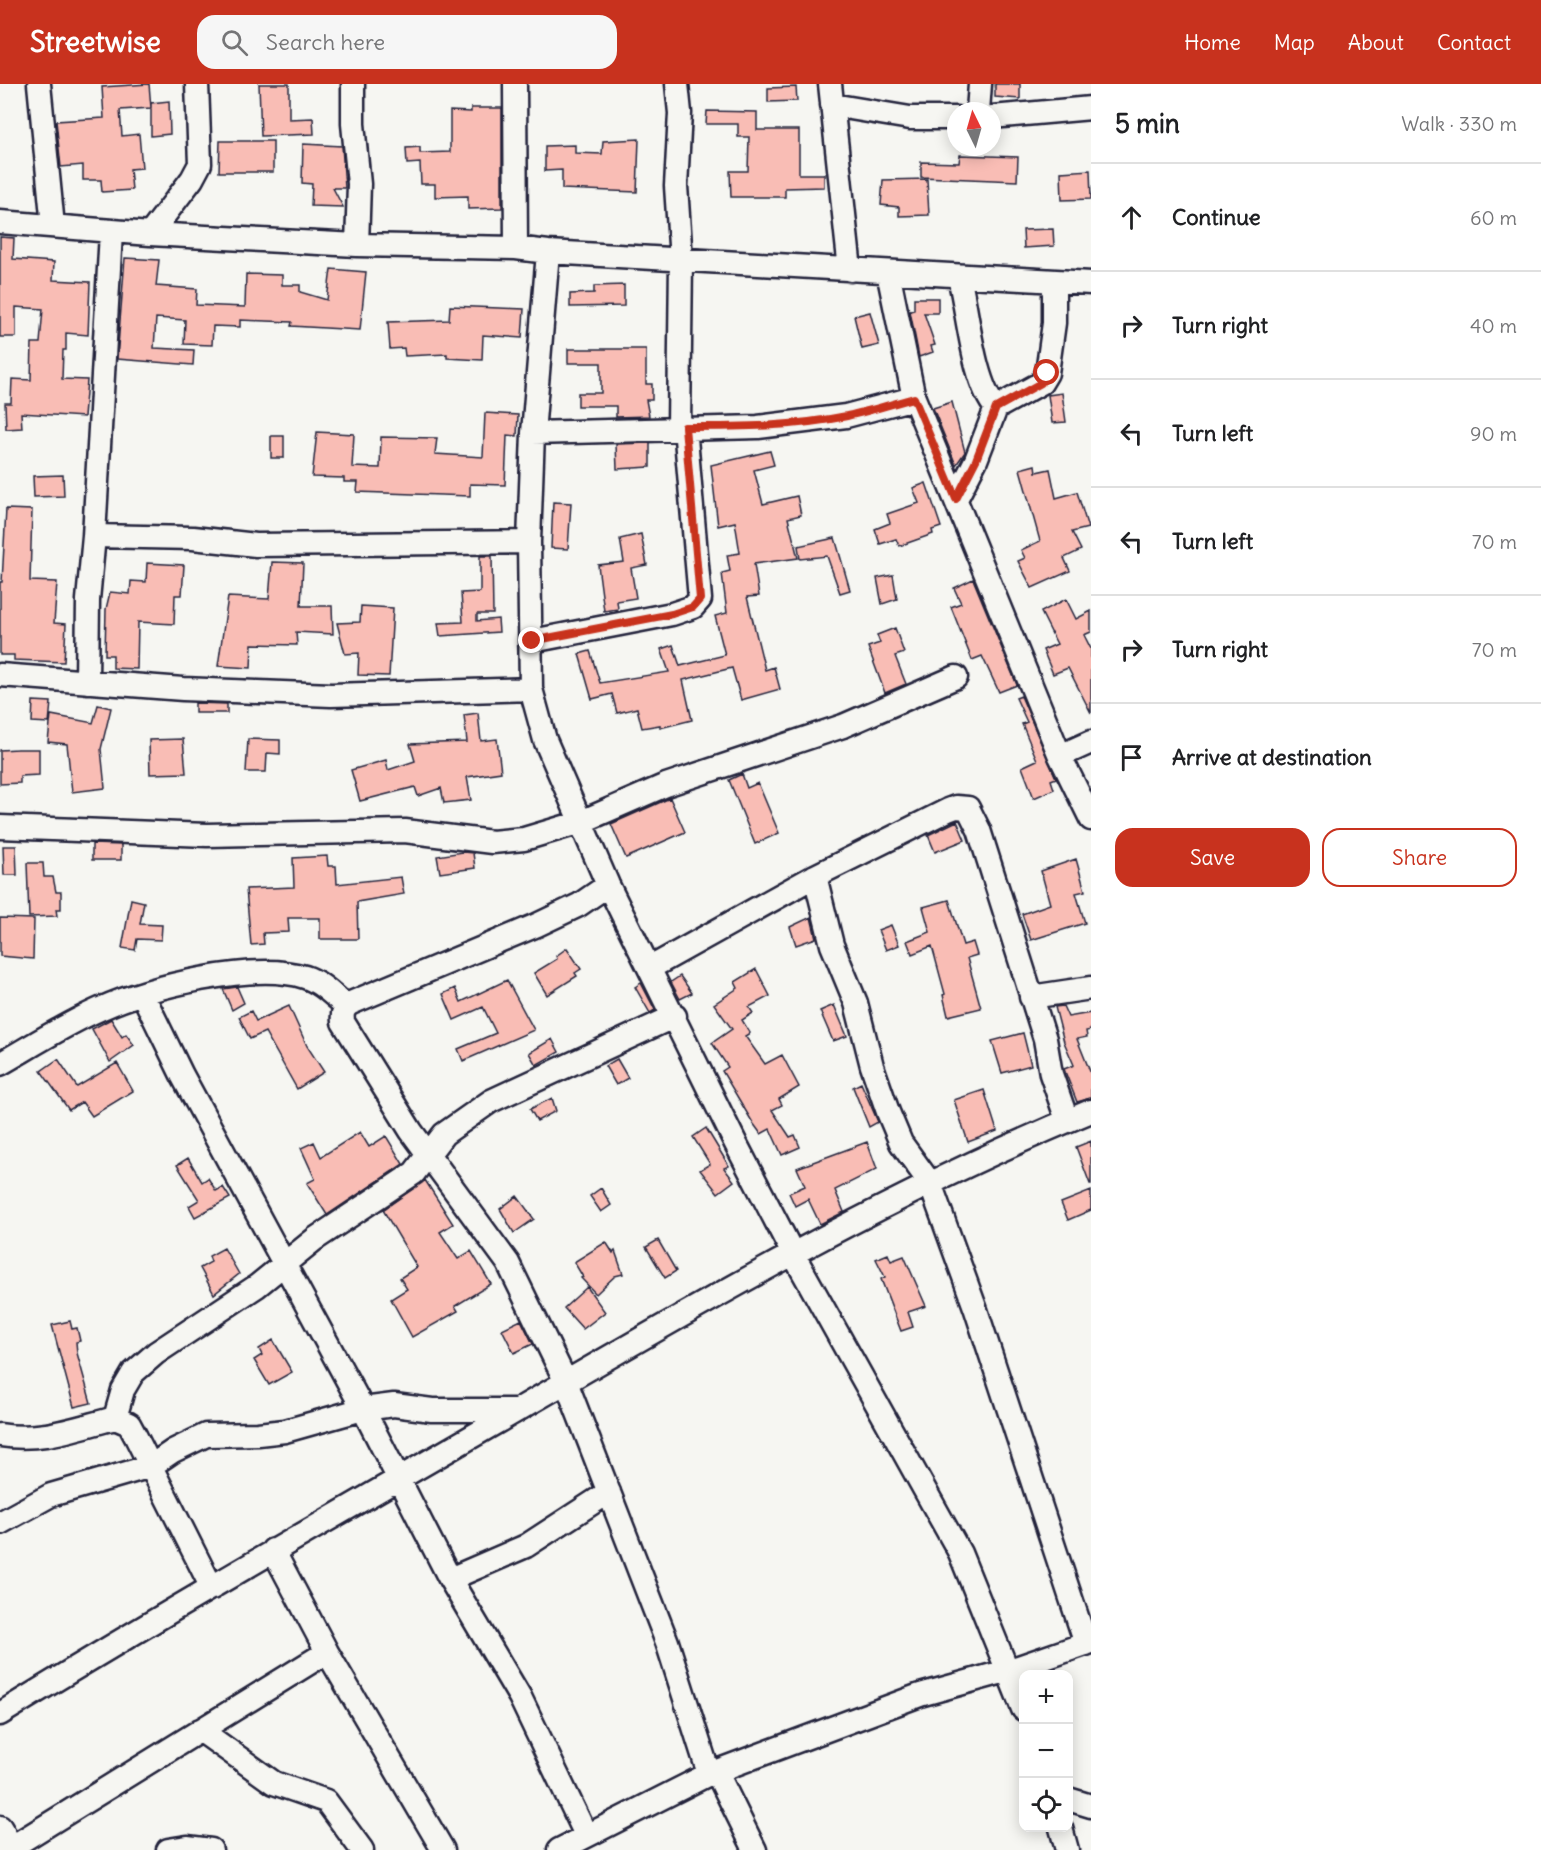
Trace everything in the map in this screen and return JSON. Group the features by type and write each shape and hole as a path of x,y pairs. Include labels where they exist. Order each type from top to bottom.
{"street":[{"path":"39,84 54,226"},
{"path":"150,234 200,165 201,138 197,84"},
{"path":"353,84 353,124 359,184 357,245"},
{"path":"515,84 516,248"},
{"path":"532,641 672,614 693,607 700,599 682,427 681,260 676,186 680,113 677,84"},
{"path":"979,102 980,84"},
{"path":"850,270 831,95 910,118 947,118"},
{"path":"1001,116 1091,108"},
{"path":"0,222 111,232 357,245 516,248 548,252 1091,283"},
{"path":"87,682 88,600 94,536 111,232"},
{"path":"548,252 533,433 529,542 531,689 545,740 608,885 675,1016 736,1144 792,1252 960,1553 1019,1696"},
{"path":"888,272 914,398 1060,756 1091,819"},
{"path":"960,277 975,356 988,399 996,408"},
{"path":"956,499 976,460 996,408 1041,383 1047,373 1054,323 1054,282"},
{"path":"533,433 682,427 758,427 846,416 914,398"},
{"path":"94,536 193,538 256,545 529,542"},
{"path":"0,675 183,689 331,695 531,689"},
{"path":"0,827 207,835 405,831 492,842 524,839 581,822 666,784 843,726 956,677"},
{"path":"1060,756 1091,742"},
{"path":"650,968 815,876 948,810 956,807 968,808 983,840 1045,1039 1051,1074 1067,1120"},
{"path":"559,1850 712,1772 920,1695 1010,1670 1089,1643 976,1310 930,1183 901,1143 888,1112 872,1066 856,1003 832,945 815,876"},
{"path":"346,1006 537,925 579,905 608,885"},
{"path":"0,1064 100,1009 224,974 262,970 306,977 318,982 346,1006"},
{"path":"1031,997 1091,988"},
{"path":"143,995 182,1075 261,1217 282,1263 363,1409 450,1579 520,1697 586,1835"},
{"path":"346,1006 343,1022 411,1131 508,1263 566,1382 667,1642 712,1772 755,1850"},
{"path":"115,1418 123,1390 133,1373 156,1353 257,1286 282,1263 414,1173 444,1134 491,1101 675,1016"},
{"path":"0,1714 273,1550 792,1252 996,1150 1091,1111"},
{"path":"0,1523 51,1495 151,1466 173,1451 206,1435 285,1431 363,1409 393,1405 432,1410 517,1410"},
{"path":"0,1435 29,1439 46,1437 115,1418 129,1424 212,1588"},
{"path":"450,1579 526,1546 609,1492"},
{"path":"273,1550 327,1652 443,1850"},
{"path":"0,1827 21,1845 327,1652"},
{"path":"200,1730 274,1784 326,1801 362,1850"},
{"path":"1062,1832 1067,1850"},
{"path":"168,1850 188,1847 211,1850"}],"building":[{"path":"149,84 151,108 120,110 122,136 139,134 142,168 130,169 132,190 102,192 101,180 83,180 83,165 61,167 56,121 104,118 102,87"},
{"path":"259,84 289,84 289,119 313,118 314,134 261,136"},
{"path":"995,84 1020,84 1020,99 995,97"},
{"path":"796,87 797,101 768,102 768,88"},
{"path":"169,101 170,134 151,136 151,103"},
{"path":"471,108 502,108 502,208 468,209 468,196 435,197 435,184 421,184 420,163 407,164 406,148 420,147 420,153 450,152 450,111 471,112"},
{"path":"707,111 757,112 757,130 799,130 799,174 824,174 824,187 785,188 785,197 731,197 730,171 748,171 749,137 738,137 738,124 706,124"},
{"path":"639,139 637,192 562,189 562,170 545,171 545,146 575,145 575,153 602,154 603,141"},
{"path":"220,141 273,141 273,172 219,172"},
{"path":"303,144 342,146 345,188 333,188 343,207 311,206 312,184 302,183"},
{"path":"960,156 1018,157 1017,181 921,177 921,162 959,163"},
{"path":"1090,170 1091,199 1062,200 1061,172"},
{"path":"927,179 929,215 899,216 899,207 881,205 883,180"},
{"path":"1053,229 1054,246 1024,248 1023,230"},
{"path":"0,237 14,238 13,259 54,262 53,280 90,282 88,335 66,333 66,350 63,350 62,379 87,380 84,417 21,413 22,428 6,429 5,403 11,403 12,379 31,380 32,343 40,343 43,309 16,307 16,337 0,337"},
{"path":"125,258 159,260 156,286 197,289 196,305 245,307 246,274 282,275 282,285 300,285 300,292 327,300 331,269 366,272 360,330 291,326 292,322 240,320 240,327 213,326 212,345 184,344 185,320 156,318 154,348 194,350 193,365 117,359"},
{"path":"624,285 624,306 570,307 570,294 594,293 594,286"},
{"path":"914,298 938,298 938,313 924,313 935,345 931,346 933,352 919,357 910,311 914,310"},
{"path":"450,306 524,309 522,338 483,335 482,360 447,358 447,354 405,356 404,348 390,349 388,322 449,320"},
{"path":"870,312 879,345 862,349 854,316"},
{"path":"568,349 646,349 646,384 652,384 652,400 646,400 649,416 616,417 616,406 578,406 578,393 601,393 601,363 568,363"},
{"path":"1062,393 1066,422 1052,423 1048,395"},
{"path":"952,402 965,452 956,465 933,408"},
{"path":"485,413 518,415 517,436 507,435 505,485 470,484 470,496 357,492 358,482 344,482 344,478 312,477 317,432 354,434 352,467 380,468 381,437 437,438 435,454 483,457"},
{"path":"271,436 284,436 284,458 271,458"},
{"path":"650,443 650,467 617,469 616,444"},
{"path":"770,451 774,465 754,470 763,504 797,496 801,515 788,518 798,558 754,564 759,596 747,597 765,670 774,667 780,689 741,700 732,668 683,680 692,720 660,728 660,725 642,728 637,708 617,713 612,694 592,699 579,654 590,651 600,683 669,672 661,649 673,645 680,666 725,655 715,616 727,613 722,573 730,571 727,555 740,553 735,522 718,526 711,465"},
{"path":"1035,465 1036,472 1050,469 1056,498 1077,492 1088,528 1072,532 1081,550 1064,558 1070,571 1032,588 1018,561 1025,558 1021,550 1040,541 1020,469"},
{"path":"63,475 64,496 34,497 33,476"},
{"path":"926,483 941,527 932,530 933,534 899,546 896,539 880,544 875,529 890,523 887,514 919,503 913,488"},
{"path":"553,502 571,503 568,549 551,548"},
{"path":"6,509 32,510 30,581 57,582 54,623 66,624 64,662 14,660 14,655 0,655 0,582 2,582"},
{"path":"641,534 647,565 631,568 636,598 617,601 618,609 604,611 598,565 624,562 620,539"},
{"path":"835,538 850,590 840,593 827,556 800,559 798,546"},
{"path":"480,556 492,556 493,614 477,614 477,621 498,619 499,632 440,636 438,623 463,622 461,593 480,592"},
{"path":"272,562 303,563 301,606 332,606 333,634 296,632 297,645 252,644 251,668 218,666 228,597 269,599"},
{"path":"147,563 184,565 182,595 175,595 174,624 138,622 137,669 113,668 113,655 105,655 106,609 110,592 130,594 131,581 146,582"},
{"path":"893,575 897,599 882,604 877,578"},
{"path":"973,579 1017,685 999,692 982,656 972,660 951,607 961,603 954,588"},
{"path":"1066,599 1076,619 1091,611 1091,632 1084,635 1091,649 1091,713 1068,668 1053,674 1043,650 1057,644 1041,612"},
{"path":"361,606 393,608 389,676 358,675 359,653 345,654 337,623 360,622"},
{"path":"895,628 904,653 895,656 906,684 885,693 868,647 880,643 877,635"},
{"path":"1021,696 1056,778 1051,780 1054,789 1034,798 1022,767 1037,760 1022,724 1027,722 1016,698"},
{"path":"33,701 51,702 49,723 32,722"},
{"path":"195,703 227,704 227,713 195,713"},
{"path":"98,705 111,708 101,749 105,788 72,792 67,744 48,742 51,715 93,723"},
{"path":"478,713 481,741 497,739 501,772 467,777 471,800 444,803 441,788 418,796 415,787 360,801 351,770 386,760 388,770 415,761 410,744 467,742 464,715"},
{"path":"183,739 186,773 150,774 149,740"},
{"path":"248,739 280,740 280,754 267,753 266,772 246,772"},
{"path":"39,749 39,775 20,776 20,783 0,784 0,750"},
{"path":"742,774 747,788 758,783 779,833 755,844 729,780"},
{"path":"670,798 685,832 626,858 611,824"},
{"path":"957,821 965,840 935,852 928,835"},
{"path":"92,844 121,845 121,860 92,860"},
{"path":"3,846 16,846 17,875 4,875"},
{"path":"463,852 473,853 475,868 440,873 437,856"},
{"path":"327,856 328,866 336,866 337,884 401,877 404,894 357,902 358,939 320,939 320,918 288,918 289,932 263,933 264,944 251,945 246,889 294,887 293,858"},
{"path":"1076,859 1085,891 1076,893 1085,923 1031,940 1022,914 1050,904 1041,871"},
{"path":"27,863 43,863 44,877 53,877 56,892 61,892 61,909 56,909 57,916 29,917"},
{"path":"131,899 144,902 140,924 162,925 161,940 137,939 135,950 122,948"},
{"path":"949,900 963,945 973,942 977,955 967,958 981,1008 948,1016 943,995 945,994 932,946 912,954 907,941 930,932 923,907"},
{"path":"811,917 816,938 796,945 790,927"},
{"path":"0,918 34,919 33,959 0,956"},
{"path":"891,925 899,945 886,950 878,930"},
{"path":"567,948 581,969 575,973 577,976 547,995 534,973 557,959 556,956"},
{"path":"756,969 770,996 749,1007 753,1013 742,1020 750,1033 745,1036 765,1064 782,1055 799,1087 779,1099 782,1105 772,1110 790,1137 795,1135 800,1147 782,1155 770,1129 761,1134 753,1123 722,1071 728,1067 712,1043 732,1029 714,1004 738,988 735,982"},
{"path":"680,976 692,993 680,999 671,982"},
{"path":"507,980 534,1030 463,1061 458,1049 496,1033 483,1007 454,1020 443,994 455,988 461,1002"},
{"path":"641,983 655,1010 650,1013 635,987"},
{"path":"237,987 244,1003 232,1010 223,989"},
{"path":"834,1005 847,1036 833,1041 820,1011"},
{"path":"289,1006 307,1046 324,1072 297,1089 265,1032 250,1039 239,1017 251,1011 256,1021"},
{"path":"1063,1006 1068,1017 1091,1013 1091,1030 1086,1031 1087,1037 1077,1039 1091,1074 1091,1098 1077,1102 1064,1069 1074,1065 1064,1042 1055,1007"},
{"path":"111,1019 122,1037 126,1034 134,1045 110,1062 92,1029"},
{"path":"1023,1033 1031,1065 1002,1073 992,1041"},
{"path":"552,1039 559,1052 536,1065 529,1053"},
{"path":"58,1059 77,1087 117,1063 133,1091 92,1116 82,1102 69,1110 41,1071"},
{"path":"617,1059 628,1078 616,1085 605,1066"},
{"path":"861,1083 878,1122 869,1127 853,1087"},
{"path":"984,1090 997,1131 968,1142 954,1100"},
{"path":"552,1098 556,1111 537,1121 530,1109"},
{"path":"706,1128 729,1166 724,1168 734,1181 718,1193 700,1170 710,1164 693,1137"},
{"path":"360,1132 369,1147 386,1136 403,1164 327,1215 307,1183 315,1179 301,1148 314,1142 321,1157"},
{"path":"1091,1141 1091,1184 1090,1184 1076,1147"},
{"path":"867,1142 877,1169 835,1190 844,1212 820,1224 808,1199 795,1206 789,1193 805,1186 797,1168"},
{"path":"188,1158 202,1182 208,1178 216,1191 223,1187 230,1198 195,1217 189,1206 199,1200 177,1165"},
{"path":"425,1180 453,1224 440,1232 458,1259 471,1251 491,1284 455,1306 458,1311 412,1337 391,1299 407,1289 400,1278 417,1267 383,1210"},
{"path":"601,1188 611,1205 601,1212 590,1196"},
{"path":"1091,1191 1091,1210 1068,1220 1061,1203"},
{"path":"517,1196 534,1219 514,1233 500,1209"},
{"path":"658,1240 676,1271 665,1278 646,1247"},
{"path":"606,1242 613,1253 615,1251 623,1274 615,1276 596,1294 581,1278 583,1277 574,1262"},
{"path":"224,1248 239,1274 214,1294 200,1268 211,1262 209,1256"},
{"path":"888,1254 891,1261 904,1256 926,1306 908,1312 913,1327 901,1331 881,1279 885,1277 876,1259"},
{"path":"587,1287 605,1312 583,1329 564,1308"},
{"path":"521,1320 533,1344 514,1353 502,1329"},
{"path":"70,1321 72,1329 77,1328 80,1341 76,1342 77,1353 91,1403 74,1407 52,1325"},
{"path":"273,1340 292,1372 269,1385 254,1360 262,1355 259,1349"}],"route":[{"path":"532,641 672,614 693,607 700,599 685,427 758,427 812,421 846,416 914,398 956,499 976,460 996,408 1041,383 1047,373"}]}
